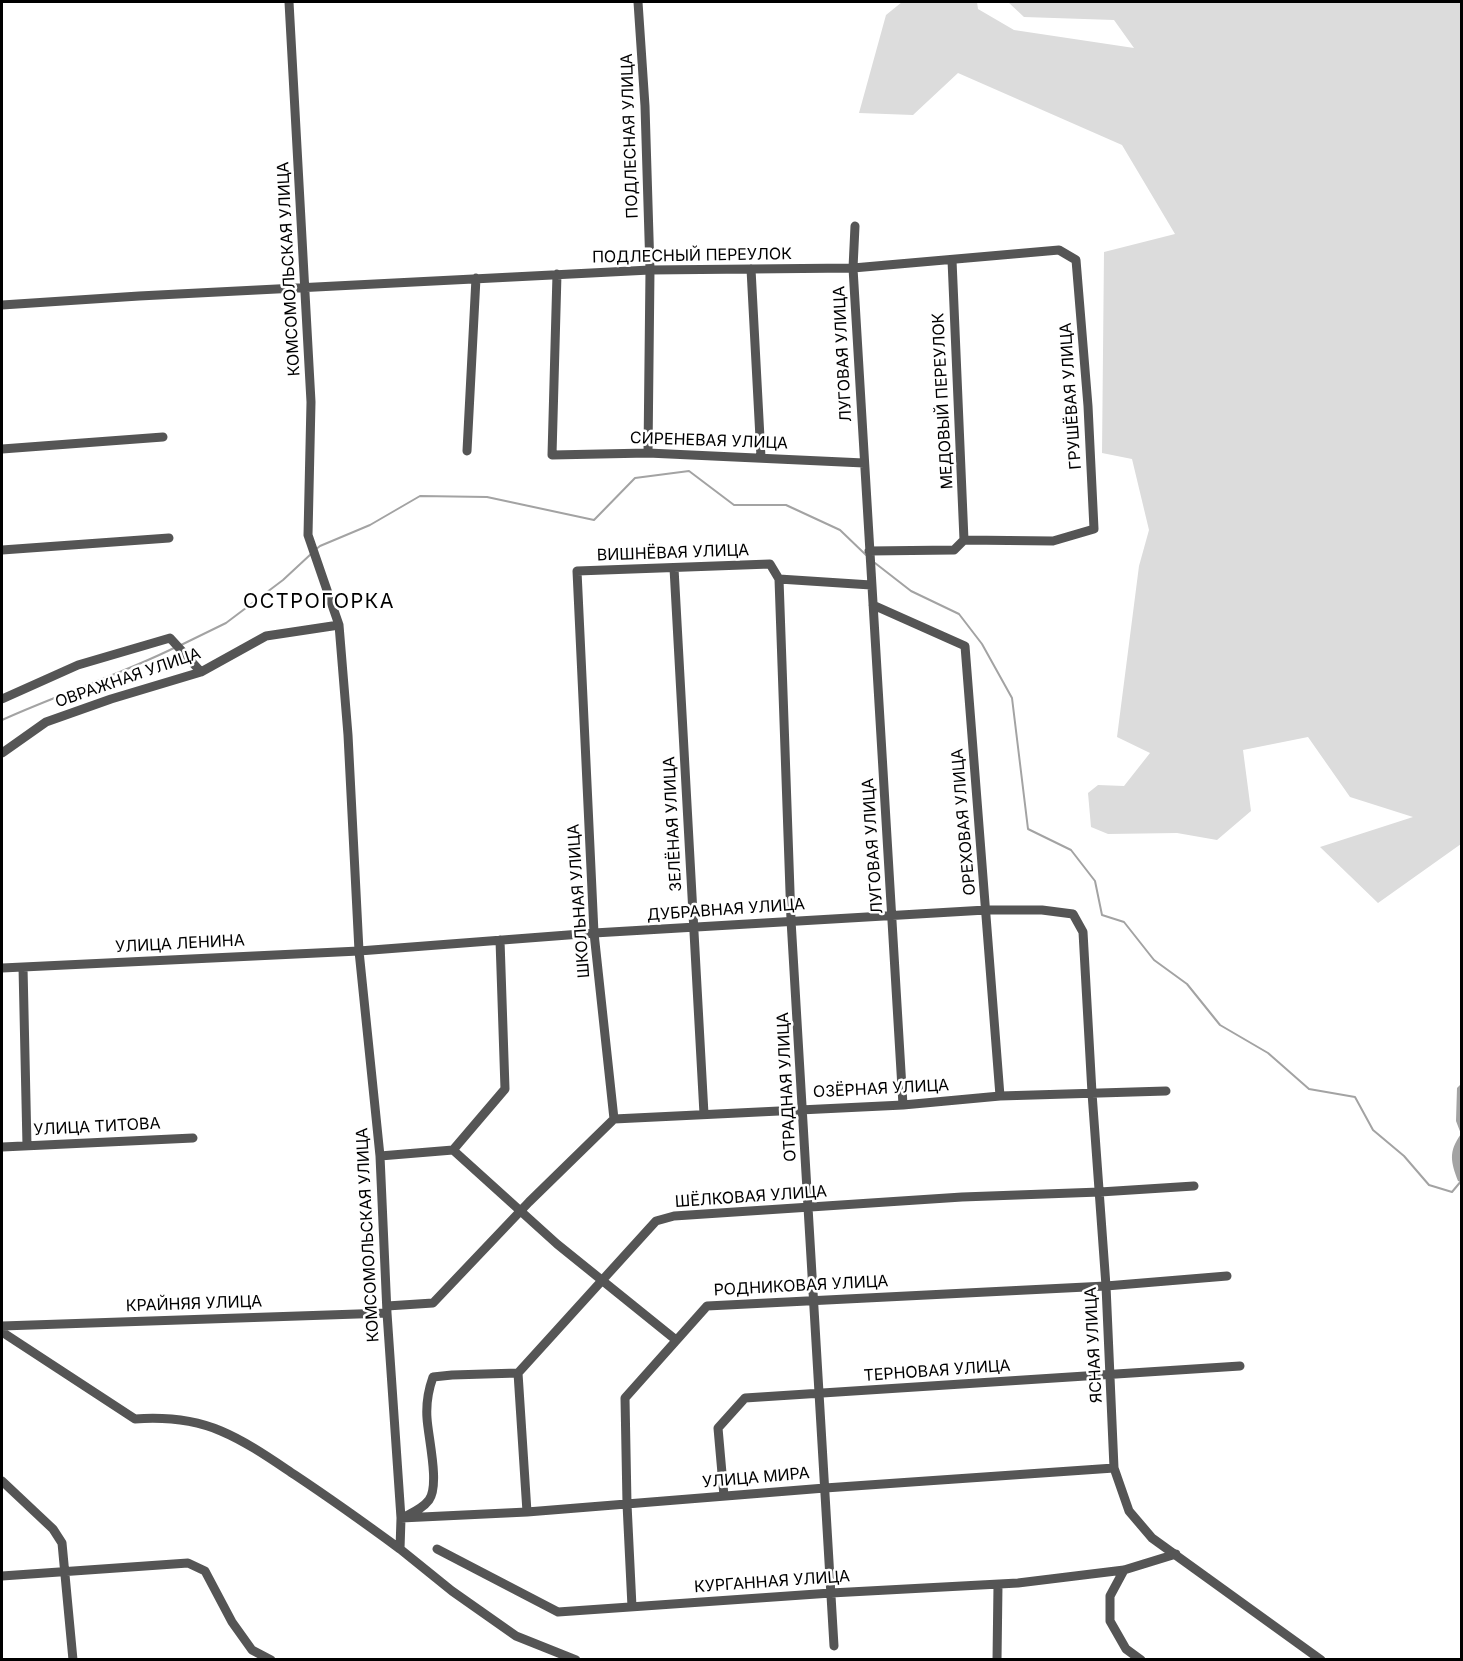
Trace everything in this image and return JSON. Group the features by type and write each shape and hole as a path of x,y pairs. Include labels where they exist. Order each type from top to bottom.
{"street":[{"name":"КОМСОМОЛЬСКАЯ УЛИЦА","path":"289,2 311,402 308,535 339,625 348,735 359,951 380,1156 387,1310 401,1518 400,1549"},
{"name":"ПОДЛЕСНАЯ УЛИЦА","path":"638,2 645,106 650,270 648,453"},
{"name":"ЛУГОВАЯ УЛИЦА","path":"855,226 852,268 903,1105"},
{"name":"ПОДЛЕСНЫЙ ПЕРЕУЛОК","path":"2,305 557,274 650,270 852,268 1059,250 1076,260"},
{"name":"МЕДОВЫЙ ПЕРЕУЛОК","path":"952,260 964,540"},
{"name":"ГРУШЁВАЯ УЛИЦА","path":"964,540 1053,541 1094,529 1088,406 1076,260"},
{"path":"751,269 761,457"},
{"name":"СИРЕНЕВАЯ УЛИЦА","path":"557,274 552,455 648,453 864,462"},
{"path":"467,451 476,278"},
{"path":"2,449 163,437"},
{"path":"2,550 169,538"},
{"path":"870,552 954,550 964,540"},
{"name":"ВИШНЁВАЯ УЛИЦА","path":"581,680 577,571 770,564 779,579"},
{"name":"ЗЕЛЁНАЯ УЛИЦА","path":"674,568 704,1114"},
{"path":"779,579 872,585"},
{"name":"ОТРАДНАЯ УЛИЦА","path":"779,579 791,920 834,1646"},
{"name":"ОРЕХОВАЯ УЛИЦА","path":"873,605 965,646 1000,1096"},
{"name":"ОВРАЖНАЯ УЛИЦА","path":"2,753 46,722 111,699 201,672 266,636 339,625"},
{"name":"ОВРАЖНАЯ УЛИЦА","path":"2,699 78,665 170,638 201,672"},
{"name":"ШКОЛЬНАЯ УЛИЦА","path":"581,680 594,933 614,1119"},
{"name":"ДУБРАВНАЯ УЛИЦА","path":"359,951 791,920 986,910 1065,911 1073,914 1083,932"},
{"name":"ЯСНАЯ УЛИЦА","path":"1083,932 1106,1286 1114,1468 1129,1511 1152,1538 1321,1659"},
{"path":"380,1156 453,1150 505,1089 500,940"},
{"name":"УЛИЦА ЛЕНИНА","path":"2,968 359,951"},
{"path":"23,967 27,1146"},
{"name":"ОЗЁРНАЯ УЛИЦА","path":"614,1119 803,1108 903,1105 1000,1096 1166,1091"},
{"path":"387,1310 433,1303 614,1119"},
{"name":"УЛИЦА ТИТОВА","path":"2,1147 193,1137"},
{"path":"453,1150 557,1244 676,1340"},
{"name":"ШЁЛКОВАЯ УЛИЦА","path":"518,1373 656,1221 674,1216 962,1197 1194,1186"},
{"name":"РОДНИКОВАЯ УЛИЦА","path":"632,1607 625,1398 707,1306 1106,1286 1227,1276"},
{"name":"КРАЙНЯЯ УЛИЦА","path":"2,1326 387,1310"},
{"path":"2,1332 135,1419 155,1418 186,1422 219,1430 254,1448 364,1522 452,1591 516,1636 576,1659"},
{"name":"ТЕРНОВАЯ УЛИЦА","path":"724,1496 718,1428 745,1398 1240,1366"},
{"path":"401,1518 419,1509 430,1499 433,1487 426,1416 428,1391 433,1377 452,1375 518,1373 527,1512"},
{"name":"УЛИЦА МИРА","path":"401,1518 527,1512 1114,1468"},
{"path":"2,1481 53,1529 62,1543 73,1659"},
{"name":"КУРГАННАЯ УЛИЦА","path":"437,1550 558,1612 831,1593 998,1585 1124,1570 1176,1554"},
{"path":"2,1576 188,1563 205,1571 232,1622 252,1650 271,1659"},
{"path":"1124,1570 1110,1596 1110,1622 1126,1649 1141,1659"},
{"path":"997,1659 998,1585"}],"shaded area":[{"path":"902,2 977,2 978,9 1014,30 1134,48 1114,20 1024,17 1008,2 1461,2 1461,844 1378,903 1320,847 1413,817 1350,797 1308,737 1243,750 1251,811 1217,840 1177,833 1108,834 1091,827 1088,793 1098,785 1124,786 1150,753 1117,737 1139,566 1149,530 1132,459 1102,453 1104,252 1175,234 1122,145 958,73 913,115 859,113 886,15"},
{"path":"1461,1084 1461,1134 1456,1121 1457,1088"},
{"path":"1461,1134 1461,1182 1458,1181 1454,1168 1452,1152"}],"waterway":[{"path":"315,550 370,525 420,496 487,497 594,520 635,478 689,471 734,505 786,505 840,530 866,555"},
{"path":"181,645 226,623 283,580 311,554"},
{"path":"875,563 911,591 959,614 982,644 1012,698 1028,829 1071,850 1095,881 1102,915 1124,922 1154,960 1187,984 1220,1025 1268,1053 1309,1089 1355,1097 1373,1130 1404,1156 1429,1185 1452,1192 1462,1180"},
{"path":"2,720 133,667 176,647"}],"district":[{"name":"ОСТРОГОРКА","path":"319,602"}]}
